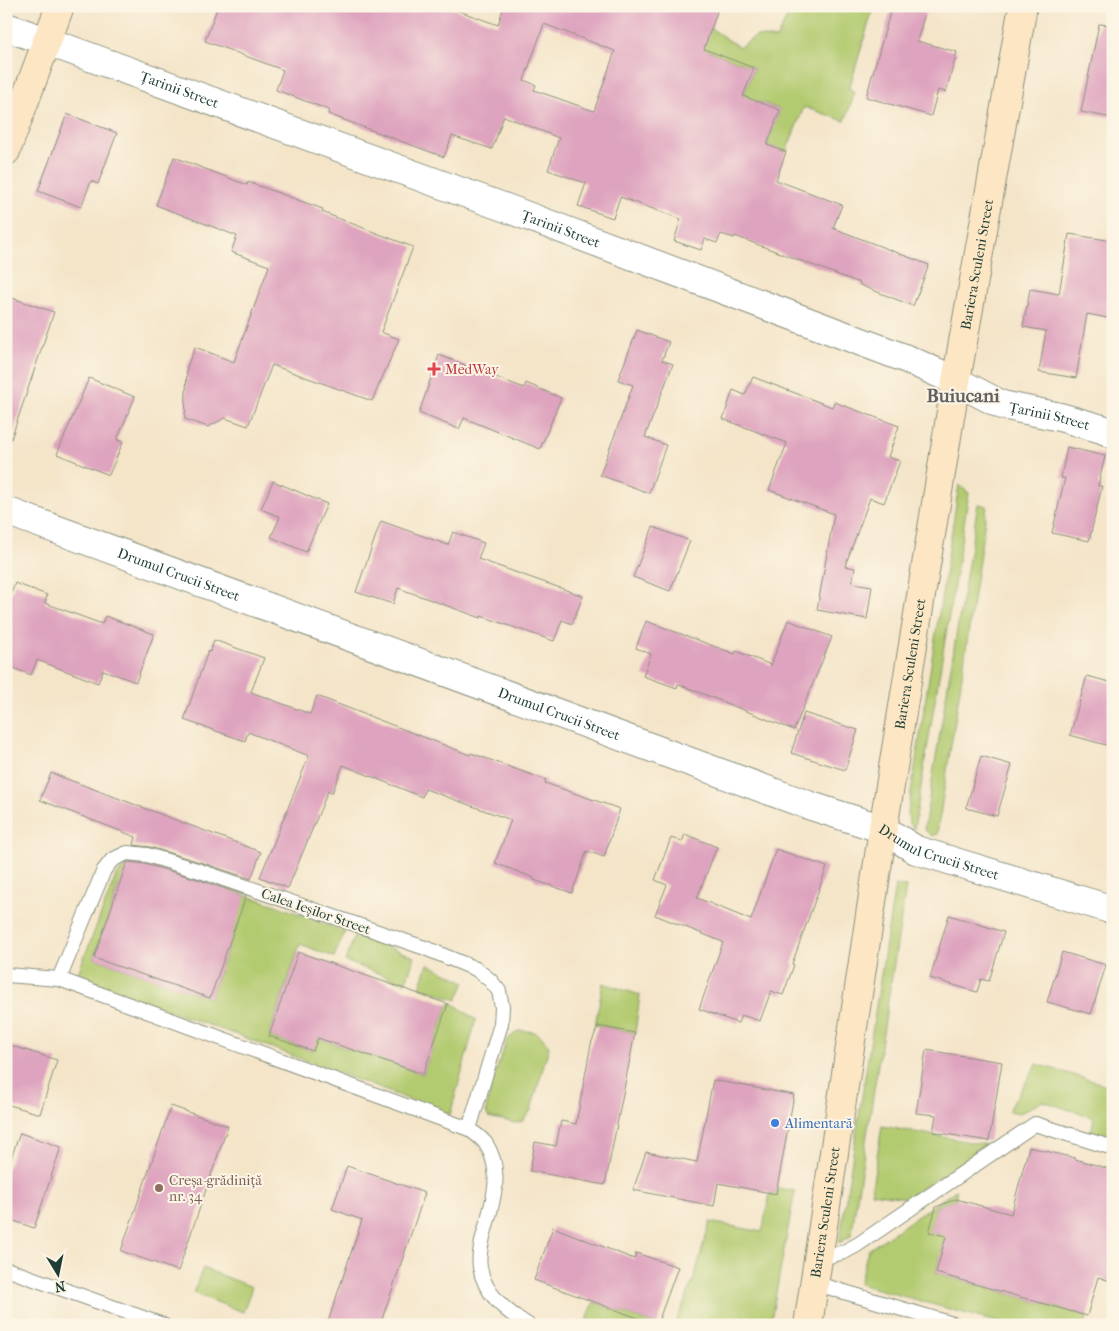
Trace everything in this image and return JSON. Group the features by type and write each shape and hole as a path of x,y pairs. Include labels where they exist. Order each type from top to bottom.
{"main road":[{"path":"6,151 60,6"},
{"name":"Bariera Sculeni Street","path":"808,1325 883,829 956,381 1023,6"}],"street":[{"name":"Țarinii Street","path":"6,26 506,208 907,359 956,381 1002,405 1060,417 1113,434"},
{"name":"Drumul Crucii Street","path":"6,511 808,805 883,829 916,850 1113,910"}],"lane":[{"name":"Calea Ieșilor Street","path":"59,979 104,870 112,860 127,853 147,855 200,871 425,948 476,969 490,980 499,992 502,1007 501,1024 469,1129"},
{"path":"6,975 59,979 469,1129 486,1143 494,1163 496,1182 480,1249 480,1267 486,1286 497,1302 528,1325"},
{"path":"816,1271 1035,1124 1113,1148"},
{"path":"6,1269 163,1325"},
{"path":"816,1271 956,1325"}],"green space":[{"path":"591,6 703,23 739,47 757,36 776,39 793,6 874,6 849,89 855,92 845,121 804,107 786,152 767,145 780,110 763,103 742,99 754,68"},
{"path":"959,485 969,493 914,829 909,823 908,812"},
{"path":"978,504 987,506 937,834 932,836 924,829"},
{"path":"147,865 120,882 94,958 210,998 236,923 209,884 276,905 345,932 334,957 300,944 269,1036 313,1051 318,1038 423,1074 448,1004 454,1004 476,1020 450,1115 235,1034 84,982 78,973 116,876 124,867"},
{"path":"895,885 906,887 851,1236 839,1243"},
{"path":"355,935 415,957 405,983 345,961"},
{"path":"428,964 465,982 457,1000 420,987"},
{"path":"603,983 640,995 635,1033 595,1025"},
{"path":"518,1031 529,1031 540,1035 549,1047 531,1110 523,1121 516,1123 488,1117 486,1111 492,1083 507,1040"},
{"path":"1037,1064 1113,1087 1113,1139 1091,1133 1094,1118 1043,1101 1020,1113 1008,1111"},
{"path":"882,1126 987,1145 907,1198 871,1193"},
{"path":"777,1188 795,1191 770,1325 675,1325 694,1278 710,1222 762,1232 770,1193 776,1194"},
{"path":"956,1190 956,1199 936,1207 930,1232 946,1236 936,1273 1087,1316 1084,1325 1007,1325 859,1284 868,1250"},
{"path":"203,1268 252,1287 243,1312 193,1293"},
{"path":"594,1302 657,1325 597,1325 586,1321"}],"building":[{"path":"218,6 445,6 498,25 504,6 719,6 704,49 754,68 743,96 780,110 767,145 786,152 776,180 842,205 833,228 929,265 913,306 860,285 860,283 735,236 734,238 721,234 717,243 705,239 701,250 674,241 681,219 620,197 613,218 578,206 586,183 548,170 559,138 504,116 492,149 452,136 444,157 328,114 329,110 276,90 283,70 205,41","holes":["544,24 615,51 594,111 534,90 536,85 524,80"]},
{"path":"892,6 927,6 917,41 957,52 946,92 938,90 931,116 866,97"},
{"path":"1099,24 1113,25 1113,118 1081,112"},
{"path":"67,114 117,133 98,184 91,181 81,207 38,191"},
{"path":"174,157 247,185 248,182 323,209 322,212 413,247 381,332 399,339 372,401 272,365 248,426 225,418 208,427 185,419 187,367 195,347 234,362 269,266 231,252 237,236 156,205"},
{"path":"1069,234 1113,241 1113,319 1087,314 1076,378 1039,372 1046,331 1023,327 1030,289 1059,294"},
{"path":"6,296 54,312 11,439 6,438"},
{"path":"637,330 669,342 662,360 673,364 645,437 666,445 649,493 600,475 633,385 618,380"},
{"path":"439,355 524,388 526,383 561,398 540,449 464,418 459,429 419,413"},
{"path":"753,377 832,407 834,402 899,426 888,457 900,461 884,503 870,498 845,566 855,568 852,583 872,586 867,619 817,610 834,514 769,490 787,443 723,419 733,390 745,395"},
{"path":"89,378 135,397 117,440 123,442 109,475 57,454"},
{"path":"1067,447 1105,456 1098,486 1102,486 1089,541 1052,533 1065,478 1061,478"},
{"path":"273,481 327,504 306,552 271,537 280,517 261,509"},
{"path":"381,521 448,545 453,532 484,543 478,559 583,596 572,624 562,620 554,641 481,616 481,618 398,588 393,604 356,592"},
{"path":"653,527 690,541 670,591 633,577"},
{"path":"15,583 47,595 45,603 102,624 105,616 154,634 136,682 103,670 98,683 37,660 31,675 6,665 6,607"},
{"path":"788,620 832,637 794,730 678,684 677,688 643,676 651,654 636,648 646,621 735,654 736,651 771,665"},
{"path":"214,640 264,658 251,692 310,714 317,696 470,755 471,753 546,780 545,783 620,809 604,857 587,851 572,893 534,880 534,878 495,863 511,820 425,789 422,797 343,765 332,793 328,791 288,888 260,877 309,756 248,732 245,741 184,720 208,651 210,652"},
{"path":"1087,676 1113,683 1113,747 1070,735"},
{"path":"804,713 858,730 845,770 791,753"},
{"path":"981,756 1012,765 997,816 966,808"},
{"path":"51,773 261,852 251,879 150,847 134,845 136,837 40,800"},
{"path":"685,834 717,847 697,898 751,920 776,849 827,867 792,964 794,965 783,995 771,991 760,1021 741,1015 738,1023 699,1009 723,942 655,915 667,885 655,880 671,838 682,842"},
{"path":"127,862 145,864 246,896 210,998 94,958"},
{"path":"949,915 1004,932 989,981 981,979 977,992 930,978"},
{"path":"298,952 448,1004 423,1074 318,1038 313,1051 269,1036"},
{"path":"1062,952 1106,965 1091,1014 1047,1002"},
{"path":"598,1026 635,1033 605,1185 530,1171 535,1142 556,1146 561,1121 576,1124 591,1044"},
{"path":"6,1044 57,1060 40,1114 6,1104"},
{"path":"926,1050 1002,1062 989,1141 933,1132 936,1115 916,1113"},
{"path":"713,1080 794,1095 776,1194 718,1183 714,1206 633,1190 646,1152 697,1162"},
{"path":"171,1106 228,1126 178,1271 121,1251"},
{"path":"20,1133 61,1147 34,1228 6,1218 6,1172"},
{"path":"1029,1147 1075,1158 1113,1170 1113,1282 1098,1277 1087,1316 936,1273 946,1236 929,1232 936,1207 956,1199 1011,1214"},
{"path":"347,1166 425,1193 380,1325 327,1325 362,1220 332,1209"},
{"path":"553,1227 634,1259 636,1253 678,1267 657,1325 534,1280"}],"place":[{"name":"MedWay","path":"434,369"},
{"name":"Alimentară","path":"775,1123"},
{"name":"Creșa-grădiniță nr. 34","path":"159,1188"}],"district":[{"name":"Buiucani","path":"963,395"}]}
